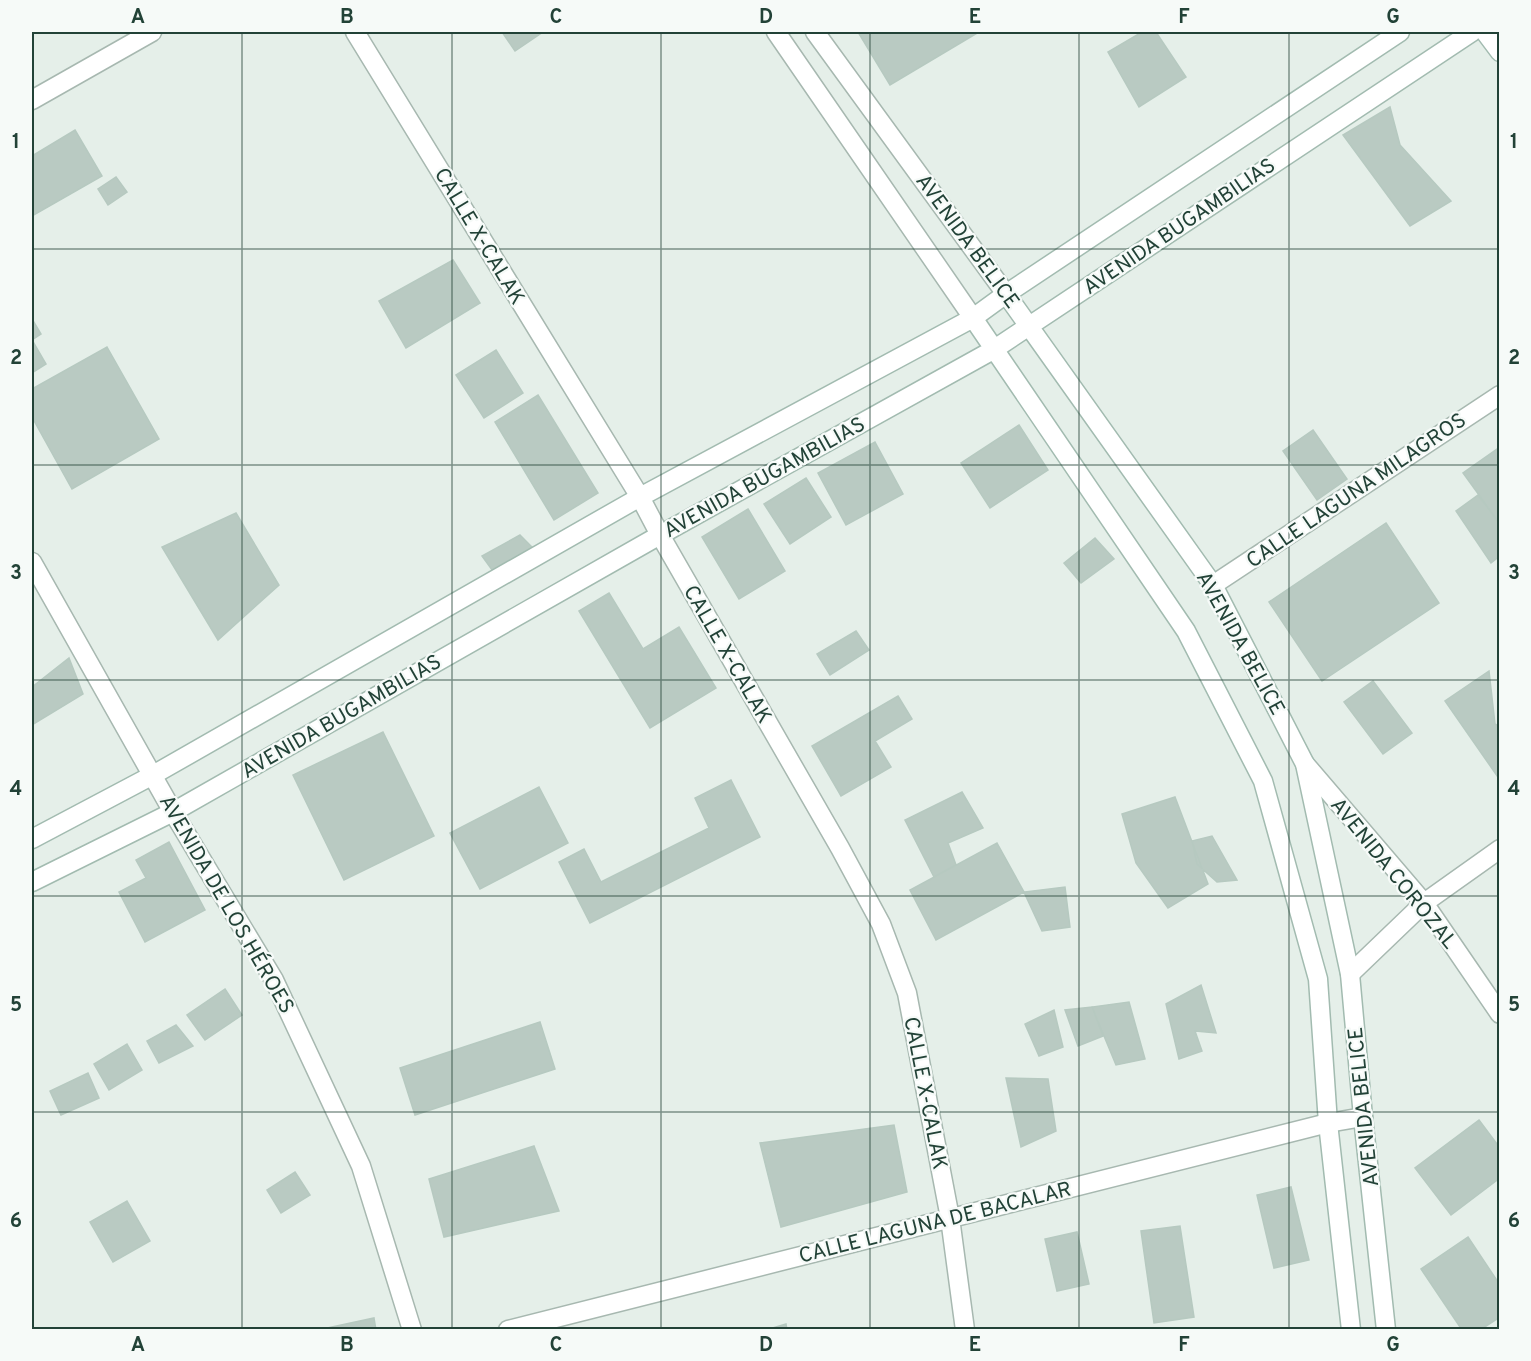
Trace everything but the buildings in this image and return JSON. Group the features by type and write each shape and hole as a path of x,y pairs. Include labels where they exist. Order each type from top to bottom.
{"main road":[{"path":"32,100 152,32"},
{"name":"CALLE X-CALAK","path":"355,32 640,497 881,924 907,993 950,1218 965,1329"},
{"name":"AVENIDA BELICE","path":"776,32 1186,631 1263,781 1318,979 1328,1123 1350,1329"},
{"name":"AVENIDA BELICE","path":"815,32 1006,294 1213,585 1305,764 1350,974 1386,1329"},
{"name":"AVENIDA BUGAMBILIAS","path":"32,839 153,775 640,497 973,318 1400,32"},
{"name":"AVENIDA BUGAMBILIAS","path":"32,882 173,812 660,535 993,350 1472,32"},
{"path":"1485,32 1500,52"},
{"name":"CALLE LAGUNA MILAGROS","path":"1213,585 1500,395"},
{"name":"AVENIDA DE LOS HÉROES","path":"32,562 173,812 274,980 361,1166 412,1329"},
{"name":"AVENIDA COROZAL","path":"1305,764 1424,903 1500,1014"},
{"path":"1350,974 1424,903 1500,849"},
{"name":"CALLE LAGUNA DE BACALAR","path":"508,1329 1328,1123 1363,1117"}]}
